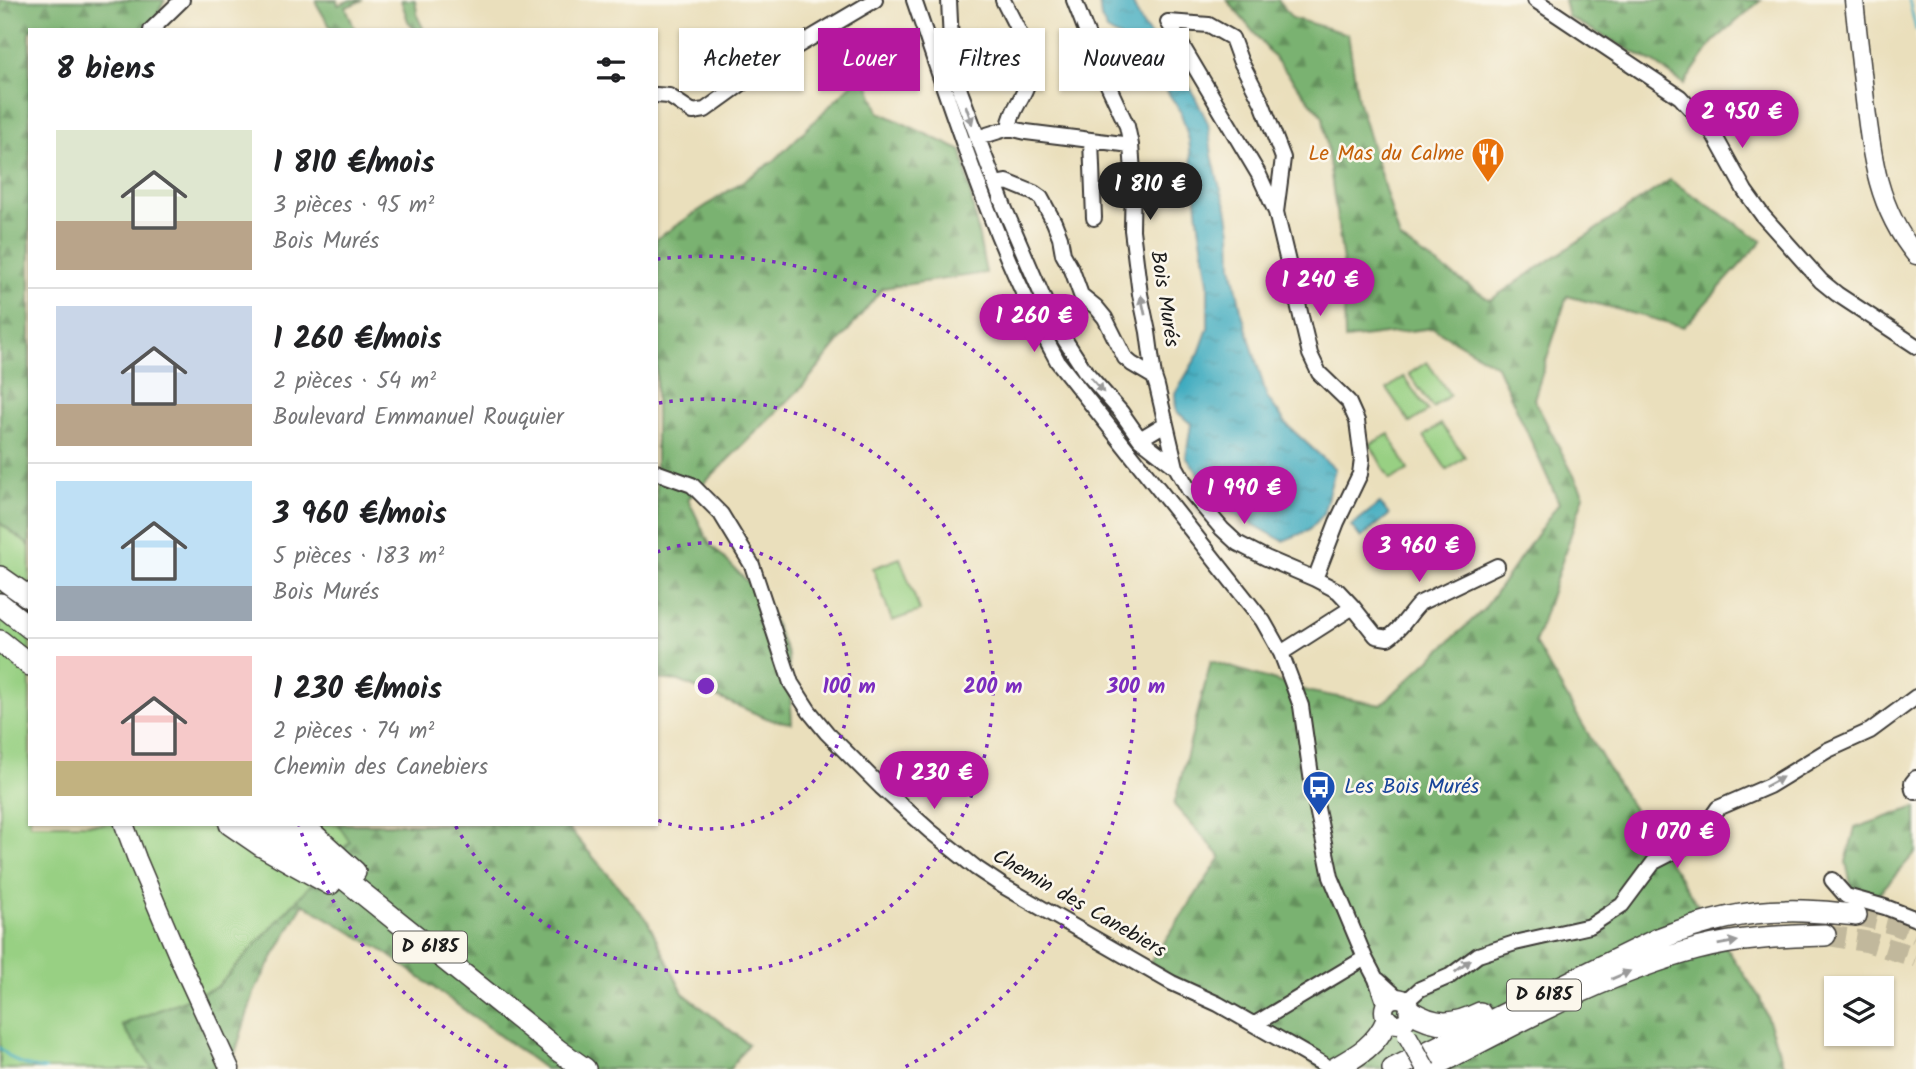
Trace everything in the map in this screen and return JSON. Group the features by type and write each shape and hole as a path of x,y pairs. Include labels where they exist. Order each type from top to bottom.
{"highway":[{"path":"0,577 28,597"},
{"path":"0,604 28,626"},
{"path":"0,623 28,644"},
{"path":"0,641 28,663"},
{"path":"232,826 330,884"},
{"name":"D 6185","path":"258,826 561,1069"},
{"name":"D 6185","path":"278,826 585,1069"},
{"path":"304,826 378,895 401,925"},
{"name":"D 6185","path":"1393,1069 1658,939 1697,924 1740,914 1785,911 1856,915"},
{"name":"D 6185","path":"1427,1069 1583,991 1661,960 1699,948 1742,941 1775,936 1825,935"},
{"path":"1329,1067 1370,1047 1399,1014 1434,1023 1459,1021 1630,943 1658,939"}],"main road":[{"path":"1854,0 1871,148 1877,175 1894,223 1916,254"},
{"path":"125,826 179,958 230,1069"},
{"path":"1399,1014 1427,1069"}],"street":[{"path":"153,28 182,0"},
{"path":"658,95 668,96 693,112 705,110 777,58 876,0"},
{"path":"914,0 982,196 1041,330 1058,362 1263,621 1281,653 1301,706 1313,789 1331,877 1365,958 1399,1014 1420,989 1450,976 1478,955 1515,943 1590,926 1622,905 1654,862 1695,841 1718,808 1769,786 1828,750 1870,731 1916,697"},
{"name":"Bois Murés","path":"949,0 951,43 960,91 995,184 1054,323 1085,371 1121,412 1140,439 1175,467"},
{"path":"1003,0 1030,62 1029,81 1011,116 1009,128"},
{"name":"Bois Murés","path":"1074,0 1101,70 1127,125 1133,172 1132,230 1154,377 1175,467 1189,490 1237,543 1338,591 1376,636 1388,638 1398,632 1420,603 1497,566"},
{"path":"1535,0 1680,97 1713,132 1745,191 1763,216 1821,281 1916,346"},
{"path":"1276,212 1283,158 1232,37 1209,25 1168,22 1259,175 1276,212 1310,354 1319,373 1348,401 1357,421 1362,459 1360,474 1337,522 1315,579"},
{"path":"977,138 1009,128 1131,145"},
{"path":"1091,140 1094,218"},
{"name":"Bois Murés","path":"995,184 1007,182 1041,198 1057,229 1063,254 1081,295 1105,318 1125,358 1154,377"},
{"path":"1140,439 1165,424"},
{"name":"Chemin des Canebiers","path":"658,473 692,485 721,514 752,565 791,683 809,711 827,733 930,831 1003,886 1172,983 1218,1004 1329,1067"},
{"path":"1281,653 1353,607"},
{"path":"1916,778 1912,783 1916,792"},
{"path":"1832,880 1846,896 1885,906 1916,919"},
{"path":"1255,1024 1365,958"}],"green space":[{"path":"0,0 165,0 150,28 28,28 28,544 0,523"},
{"path":"316,0 337,0 338,5 351,0 363,0 346,7 354,28 331,28"},
{"path":"401,0 415,0 423,28 413,28"},
{"path":"1227,0 1278,0 1292,18 1348,34 1358,100 1400,239 1490,300 1670,180 1762,241 1684,327 1567,296 1534,399 1584,495 1535,643 1621,790 1760,998 1784,1065 1794,1069 1322,1069 1150,963 1221,857 1174,805 1211,661 1311,692 1381,705 1484,609 1559,503 1497,366 1433,328 1345,339 1343,262 1323,117"},
{"path":"1564,0 1761,0 1713,42 1684,84 1656,64 1568,17"},
{"path":"845,91 871,91 879,112 962,151 986,273 883,288 803,386 688,499 709,543 764,598 788,656 792,723 771,720 679,681 658,679 658,238 775,160"},
{"path":"1427,362 1450,395 1433,408 1409,374"},
{"path":"1404,377 1428,411 1410,423 1387,389"},
{"path":"1441,424 1465,457 1447,470 1424,436"},
{"path":"1389,434 1408,470 1390,480 1370,444"},
{"path":"0,523 28,544 28,826 339,826 350,842 217,987 122,1025 153,1069 0,1069"},
{"path":"900,558 920,611 892,621 873,568"},
{"path":"1916,807 1916,852 1875,898 1853,894 1846,862 1855,828"},
{"path":"339,826 567,826 647,920 683,993 748,1044 730,1069 545,1069 385,952 303,904 255,990 230,1069 153,1069 122,1025 217,987 350,842"}],"water":[{"path":"1099,0 1131,0 1145,28 1106,28 1101,18"},
{"path":"1189,87 1208,123 1212,155 1227,208 1232,265 1241,310 1267,397 1289,427 1335,469 1323,515 1308,531 1283,541 1227,510 1186,457 1191,424 1176,411 1175,394 1199,353 1208,328 1208,282 1189,140 1180,110 1167,91 1189,91"},
{"path":"1380,503 1389,515 1361,538 1351,526"}],"waterway":[{"path":"1909,0 1916,30"},
{"path":"0,1048 21,1063 46,1069"}],"tunnel":[{"path":"1856,915 1894,924 1916,933"},
{"path":"1825,935 1868,942 1916,957"}],"place":[{"name":"Le Mas du Calme","path":"1488,184"},
{"name":"Les Bois Murés","path":"1319,817"}]}
